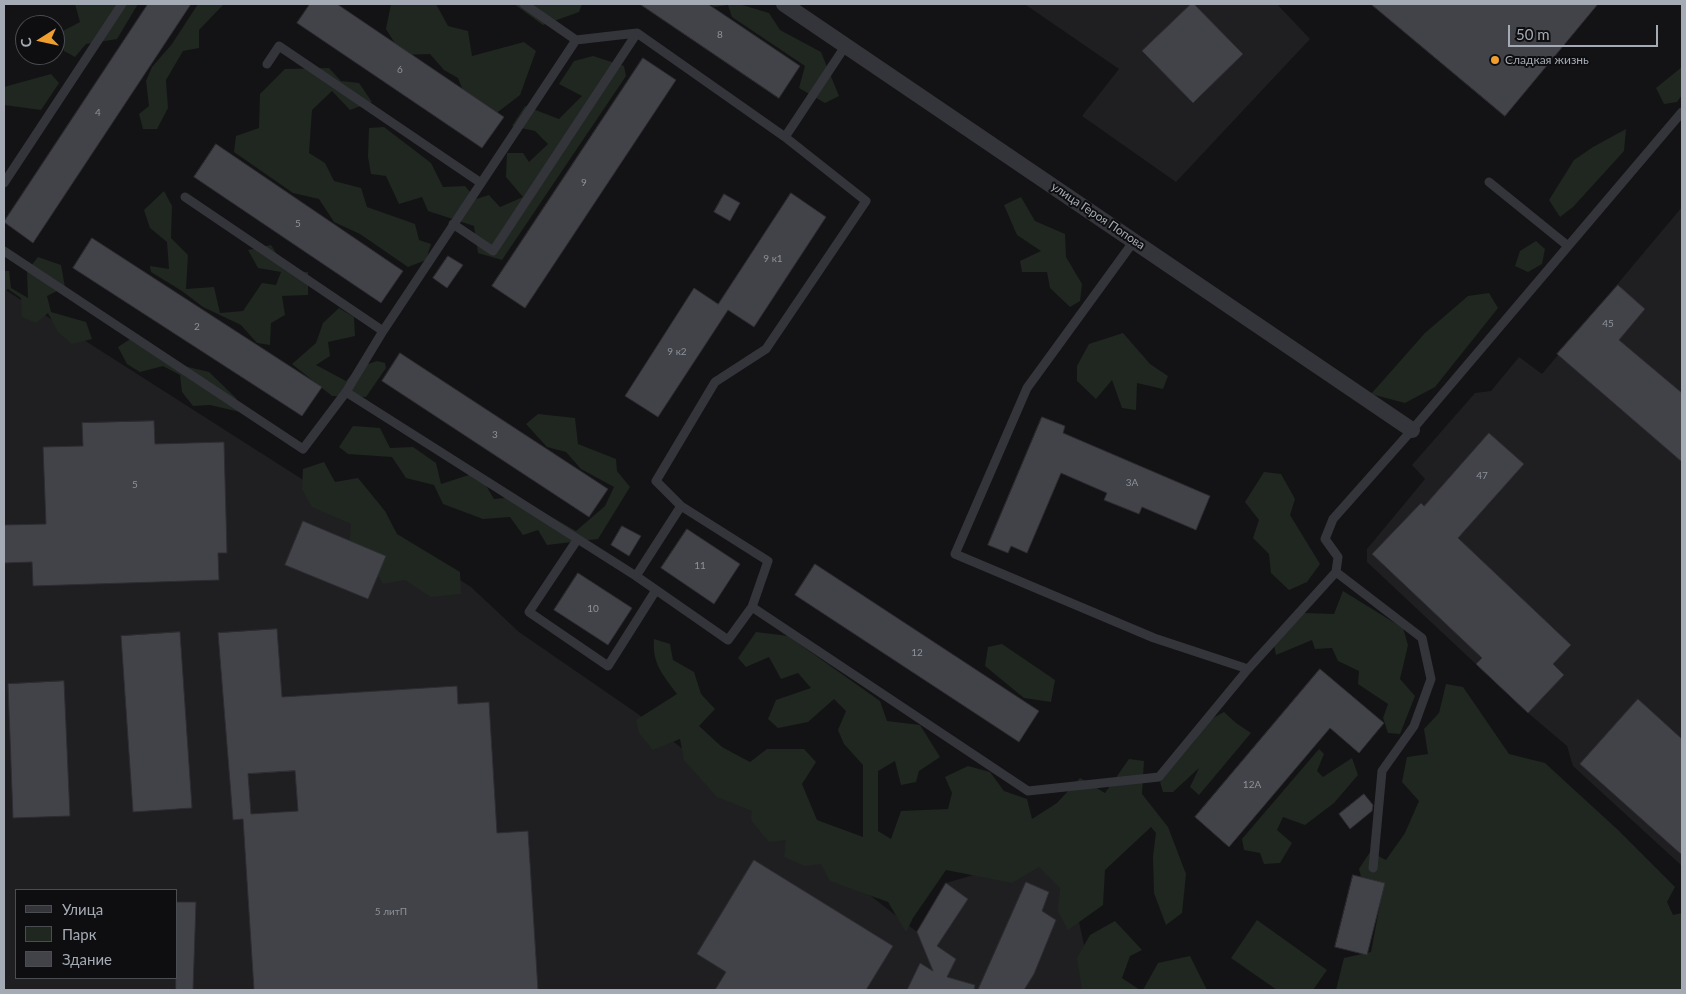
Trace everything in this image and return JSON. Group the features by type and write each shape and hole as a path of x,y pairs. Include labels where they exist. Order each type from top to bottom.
{"street":[{"name":"улица Героя Попова","path":"784,4 1412,430"}],"lane":[{"path":"4,183 122,4"},
{"path":"346,392 636,576 728,640 752,607 768,561 681,506 656,481 716,382 766,349 866,201 785,137 637,33 576,40 524,4"},
{"path":"453,224 493,251 637,33"},
{"path":"4,251 303,449 346,392 383,331 576,40"},
{"path":"785,137 846,45"},
{"path":"267,64 279,46 481,183"},
{"path":"752,607 1028,791 1159,777 1248,669 1336,572 1338,557 1325,539 1333,519 1412,430 1682,112"},
{"path":"1488,182 1568,246"},
{"path":"185,197 383,331"},
{"path":"1134,241 1027,388 955,554 1154,638 1248,669"},
{"path":"636,576 681,506"},
{"path":"577,540 530,612 608,666 656,590"},
{"path":"1336,572 1422,638 1432,679 1414,726 1382,771 1374,868"}],"shaded area":[{"path":"1027,4 1277,4 1310,39 1176,182 1082,116 1119,69"},
{"path":"1682,207 1682,866 1573,766 1567,746 1528,713 1367,562 1367,549 1425,479 1412,465 1475,393 1491,391 1519,357 1542,374"},
{"path":"4,289 471,587 519,632 638,714 917,932 946,883 1035,857 1072,890 1094,990 4,990"}],"green space":[{"path":"75,4 138,4 117,39 86,44 75,57 65,52 65,30 80,22"},
{"path":"198,4 224,4 199,30 199,48 183,51 166,80 168,108 157,129 143,129 139,114 149,106 146,81 152,67 172,44"},
{"path":"391,4 436,4 448,26 468,31 472,56 524,42 536,51 520,95 485,122 468,103 458,78 444,70 430,54 402,55 386,29"},
{"path":"514,4 582,4 579,12 543,25"},
{"path":"710,4 739,4 769,13 780,30 821,52 839,96 825,103 799,88 805,66 732,17 728,5 714,7"},
{"path":"593,56 624,66 626,76 502,260 478,253 474,226 428,211 422,197 399,204 386,176 371,174 368,157 369,128 384,127 431,163 443,187 465,186 476,199 489,195 500,207 523,197 506,177 507,153 523,153 529,162 548,144 535,131 512,126 525,106 559,119 582,96 559,84 574,61"},
{"path":"1682,67 1682,95 1677,102 1664,104 1656,88"},
{"path":"329,68 341,81 359,83 372,102 350,110 332,91 312,110 309,153 325,163 334,181 361,188 367,207 415,224 419,240 431,244 426,260 408,267 360,234 334,222 319,199 293,193 234,152 236,136 259,128 260,94 285,69"},
{"path":"51,74 59,83 41,110 4,105 4,87"},
{"path":"1626,129 1624,151 1573,207 1560,217 1549,200 1574,160"},
{"path":"164,191 172,206 171,238 188,255 186,289 214,287 220,313 243,311 262,283 276,285 281,272 258,268 248,250 271,245 287,271 308,272 308,295 282,296 285,315 271,323 270,345 257,343 241,325 203,307 182,291 151,272 150,266 169,269 167,242 150,228 144,210"},
{"path":"1021,197 1035,221 1065,234 1066,257 1082,284 1080,301 1070,307 1050,288 1047,272 1022,272 1020,261 1041,251 1017,235 1004,205"},
{"path":"1536,241 1545,249 1542,264 1528,272 1515,266 1520,251"},
{"path":"38,257 61,265 65,287 47,296 51,312 86,322 92,339 72,344 58,332 48,313 36,323 22,317 21,298 8,289 4,292 4,271 9,271 11,288 28,298 27,271"},
{"path":"1489,293 1498,308 1435,387 1405,403 1371,394 1425,333 1468,296"},
{"path":"339,308 354,317 355,336 328,342 330,356 316,365 346,381 357,368 377,361 385,363 386,368 366,397 332,396 292,364 316,343 323,323"},
{"path":"1123,333 1150,364 1168,376 1163,389 1137,383 1136,410 1122,408 1112,380 1096,399 1077,381 1077,366 1089,344"},
{"path":"138,334 167,362 209,372 236,398 240,412 210,405 193,406 182,392 180,375 163,366 140,372 127,364 118,347"},
{"path":"538,414 575,418 578,444 616,459 617,471 630,487 598,539 547,545 538,530 523,535 510,517 483,519 443,504 434,485 406,478 392,457 348,454 339,447 353,426 380,428 390,448 413,447 436,463 441,484 478,472 494,499 517,497 576,531 605,506 614,487 581,469 566,452 547,447 526,424"},
{"path":"324,462 335,482 358,478 385,511 397,534 460,572 461,594 431,597 405,580 383,584 367,557 349,549 351,524 312,507 302,489 303,469"},
{"path":"1264,472 1281,474 1295,499 1290,515 1320,564 1307,582 1289,590 1271,573 1269,554 1253,538 1259,520 1245,502"},
{"path":"1343,591 1403,628 1408,645 1400,679 1415,696 1400,734 1388,733 1383,718 1388,704 1358,684 1359,671 1338,661 1332,648 1315,649 1312,640 1276,655 1274,645 1304,613 1334,614"},
{"path":"756,632 788,636 880,701 887,721 920,725 940,757 919,771 916,782 901,785 895,761 878,771 878,831 891,839 901,811 948,809 952,793 945,777 968,766 990,772 1004,791 1027,799 1032,819 1057,803 1080,778 1105,793 1129,759 1144,761 1142,794 1168,827 1186,874 1182,913 1166,925 1154,893 1153,857 1156,833 1151,827 1105,870 1103,905 1068,930 1058,911 1060,888 1039,867 1012,883 946,870 913,918 906,932 888,902 830,881 821,864 805,866 784,857 786,840 769,842 751,820 752,811 717,797 684,760 680,739 653,750 639,733 636,720 677,694 663,675 657,662 654,639 670,644 673,660 694,672 701,694 715,709 699,726 722,747 750,762 767,749 804,749 816,762 802,784 817,820 863,837 863,765 844,744 838,730 846,711 834,699 808,722 778,728 768,719 776,700 811,688 798,673 781,679 769,657 746,667 738,658"},
{"path":"1002,644 1055,680 1051,702 1024,698 985,666 988,647"},
{"path":"1446,684 1463,687 1509,754 1545,763 1618,830 1675,887 1667,902 1673,915 1682,913 1682,990 1336,990 1344,958 1371,952 1380,904 1364,888 1359,869 1370,852 1386,860 1405,833 1419,801 1402,782 1407,757 1428,754 1424,729 1439,713"},
{"path":"1224,712 1251,733 1199,795 1190,787 1199,768 1173,792 1163,792 1160,782 1196,739 1198,726"},
{"path":"1319,749 1324,754 1317,771 1323,777 1352,758 1358,775 1334,803 1305,825 1283,817 1277,830 1292,843 1280,863 1264,864 1260,853 1244,850 1242,839"},
{"path":"1257,920 1327,970 1313,990 1277,990 1231,958"},
{"path":"1115,921 1142,950 1130,956 1122,978 1140,990 1082,990 1077,958 1090,935"},
{"path":"1190,956 1207,990 1143,990 1158,963"}],"building":[{"path":"148,4 191,4 33,243 4,222"},
{"path":"310,4 337,4 504,117 482,148 297,23"},
{"path":"640,4 708,4 800,66 779,98"},
{"path":"1191,4 1194,4 1243,54 1193,103 1142,51"},
{"name":"Сладкая жизнь","path":"1371,4 1598,4 1505,116"},
{"path":"643,58 676,80 525,308 492,286"},
{"path":"216,144 403,271 381,303 194,177"},
{"path":"791,193 826,217 754,327 728,310 658,417 625,396 694,288 718,304"},
{"path":"724,194 740,203 730,221 714,212"},
{"path":"92,238 322,387 302,416 73,268"},
{"path":"448,256 463,265 447,288 433,278"},
{"path":"1618,285 1645,309 1619,340 1682,393 1682,462 1557,354"},
{"path":"400,353 608,489 589,517 382,381"},
{"path":"1042,417 1065,426 1063,433 1210,496 1196,530 1142,507 1139,514 1104,500 1107,493 1061,473 1027,553 1011,546 1008,553 988,545"},
{"path":"154,421 155,444 224,442 227,553 218,553 219,580 33,586 32,562 4,563 4,525 46,524 43,447 83,446 82,423"},
{"path":"1489,433 1524,464 1458,538 1571,645 1553,664 1564,675 1528,713 1476,664 1482,658 1372,554 1421,503 1424,506"},
{"path":"303,521 386,556 368,599 285,565"},
{"path":"622,526 641,536 629,556 611,545"},
{"path":"687,529 740,564 714,604 661,568"},
{"path":"815,564 1039,711 1019,742 795,595"},
{"path":"578,573 632,608 608,645 554,610"},
{"path":"277,629 282,697 457,686 458,704 489,702 497,833 528,831 538,990 254,990 243,819 233,820 218,633","holes":["295,771 298,811 251,814 248,774"]},
{"path":"180,632 192,808 133,812 121,636"},
{"path":"1320,669 1384,723 1359,753 1330,728 1229,847 1195,817"},
{"path":"64,681 70,816 13,818 8,684"},
{"path":"1638,699 1682,739 1682,855 1580,764"},
{"path":"1364,794 1373,805 1372,811 1350,829 1339,814"},
{"path":"754,860 893,946 866,990 715,990 726,972 697,954"},
{"path":"1353,875 1385,883 1367,955 1335,947"},
{"path":"1026,882 1049,892 1042,911 1056,920 1034,974 1024,990 978,990"},
{"path":"946,883 968,899 937,946 956,959 947,977 975,985 974,990 907,990 920,963 933,971 917,932"},
{"path":"178,902 196,902 193,990 176,990 176,979 178,979"}],"place":[{"name":"Сладкая жизнь","path":"1495,60"}]}
